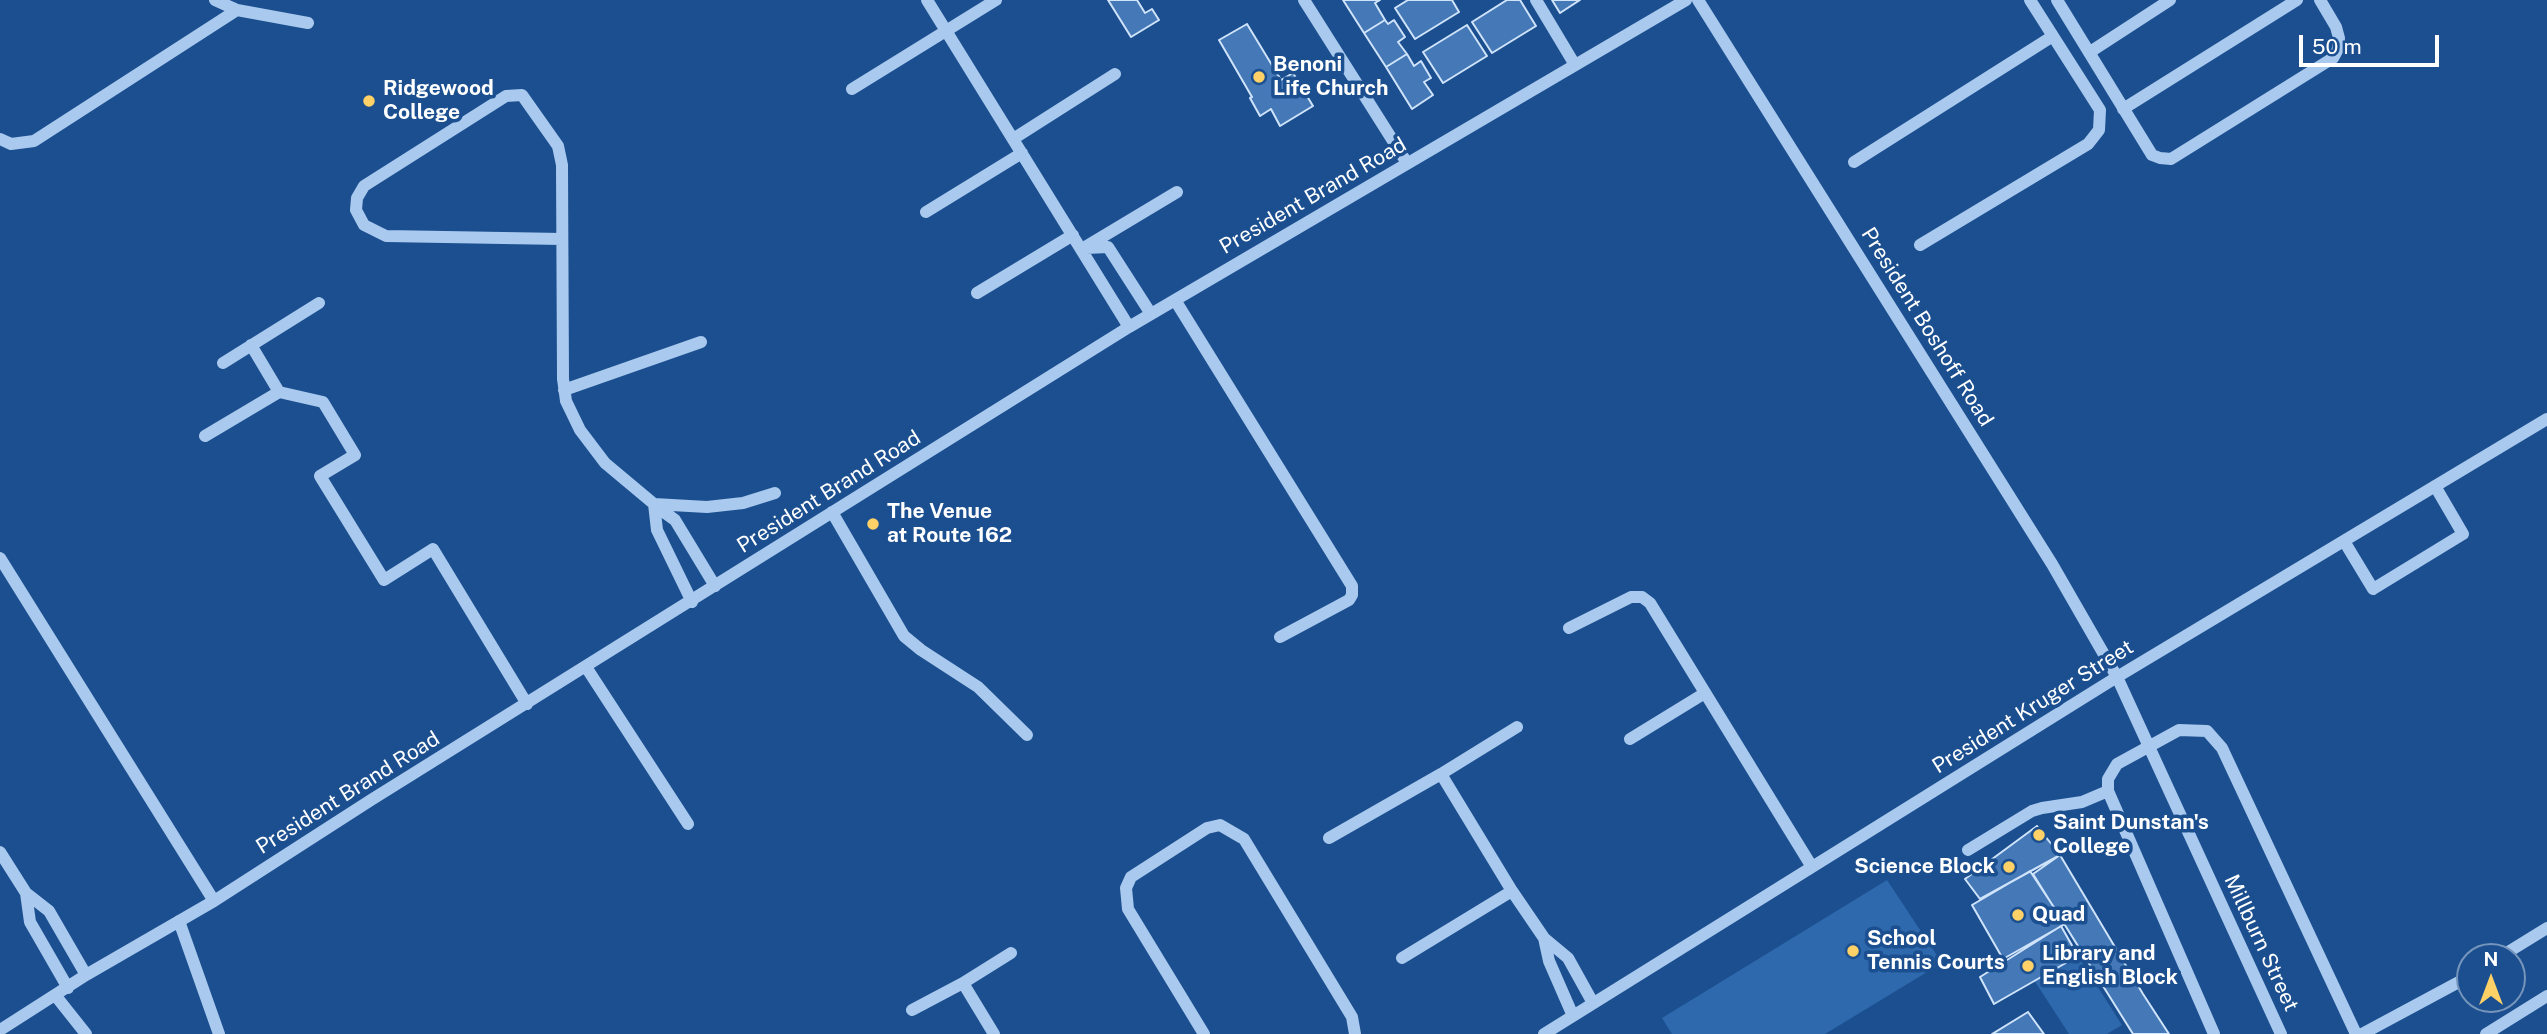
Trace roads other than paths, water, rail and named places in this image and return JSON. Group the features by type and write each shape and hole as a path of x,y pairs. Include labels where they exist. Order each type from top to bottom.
{"street":[{"path":"215,0 237,10 308,23"},
{"path":"927,0 1129,327"},
{"path":"852,89 996,0"},
{"path":"1304,0 1408,163"},
{"path":"1536,0 1575,65"},
{"name":"President Brand Road","path":"0,1030 86,975 214,901 371,800 1129,327 1686,0"},
{"name":"President Boshoff Road","path":"1698,0 2045,553 2117,677"},
{"path":"1920,244 2088,145 2099,131 2100,110 2030,0"},
{"path":"2057,0 2152,155 2171,159 2333,58 2338,49 2339,38 2336,27 2320,0"},
{"path":"2090,52 2170,0"},
{"path":"2123,109 2297,0"},
{"path":"0,139 11,144 34,141 237,10"},
{"path":"1854,162 2053,36"},
{"path":"1013,139 1115,74"},
{"path":"562,239 386,236 364,225 356,210 357,198 364,186 506,96 522,95 558,146 562,165 566,401 580,430 605,463 675,520 715,586"},
{"path":"926,212 1022,153"},
{"path":"1082,248 1177,192"},
{"path":"977,293 1073,235"},
{"path":"1082,248 1108,247 1151,314"},
{"path":"1175,300 1353,586 1353,595 1349,600 1280,637"},
{"path":"223,363 319,303"},
{"path":"564,390 702,342"},
{"path":"251,345 279,392"},
{"path":"205,436 279,392 323,402 355,455 320,476 384,580 433,549 527,704"},
{"name":"President Kruger Street","path":"1544,1034 2117,677 2547,419"},
{"path":"2344,541 2373,589 2463,534 2435,486"},
{"path":"654,504 707,507 743,503 775,494"},
{"path":"654,504 657,530 692,602"},
{"path":"832,512 904,636 920,650 978,687 1027,735"},
{"path":"0,558 214,901"},
{"path":"1569,628 1631,597 1642,597 1650,603 1812,867"},
{"path":"586,667 688,824"},
{"name":"Millburn Street","path":"2117,677 2281,1034"},
{"path":"1630,739 1705,693"},
{"path":"1329,838 1517,727"},
{"path":"2214,1034 2108,792 2108,779 2117,764 2179,730 2207,731 2222,748 2356,1034"},
{"path":"1441,774 1511,891 1544,939 1568,958 1593,1003"},
{"path":"1968,850 2032,811 2082,802 2108,792"},
{"path":"1204,1034 1128,909 1126,888 1132,877 1208,828 1220,825 1244,839 1352,1017 1355,1034"},
{"path":"0,852 26,893 48,911 86,975"},
{"path":"1402,958 1511,891"},
{"path":"26,893 30,922 68,988"},
{"path":"179,921 219,1034"},
{"path":"2523,943 2547,928"},
{"path":"1544,939 1552,971 1573,1016"},
{"path":"912,1010 1011,953"},
{"path":"963,983 994,1034"},
{"path":"2362,1034 2456,984"},
{"path":"55,995 86,1034"},
{"path":"2486,1034 2547,996"}],"place":[{"name":"Benoni Life Church","path":"1259,77"},
{"name":"Ridgewood College","path":"369,101"},
{"name":"The Venue at Route 162","path":"873,524"},
{"name":"Saint Dunstan's College","path":"2039,835"},
{"name":"Science Block","path":"2009,867"},
{"name":"Quad","path":"2018,915"},
{"name":"School Tennis Courts","path":"1853,951"},
{"name":"Library and English Block","path":"2028,966"}]}
